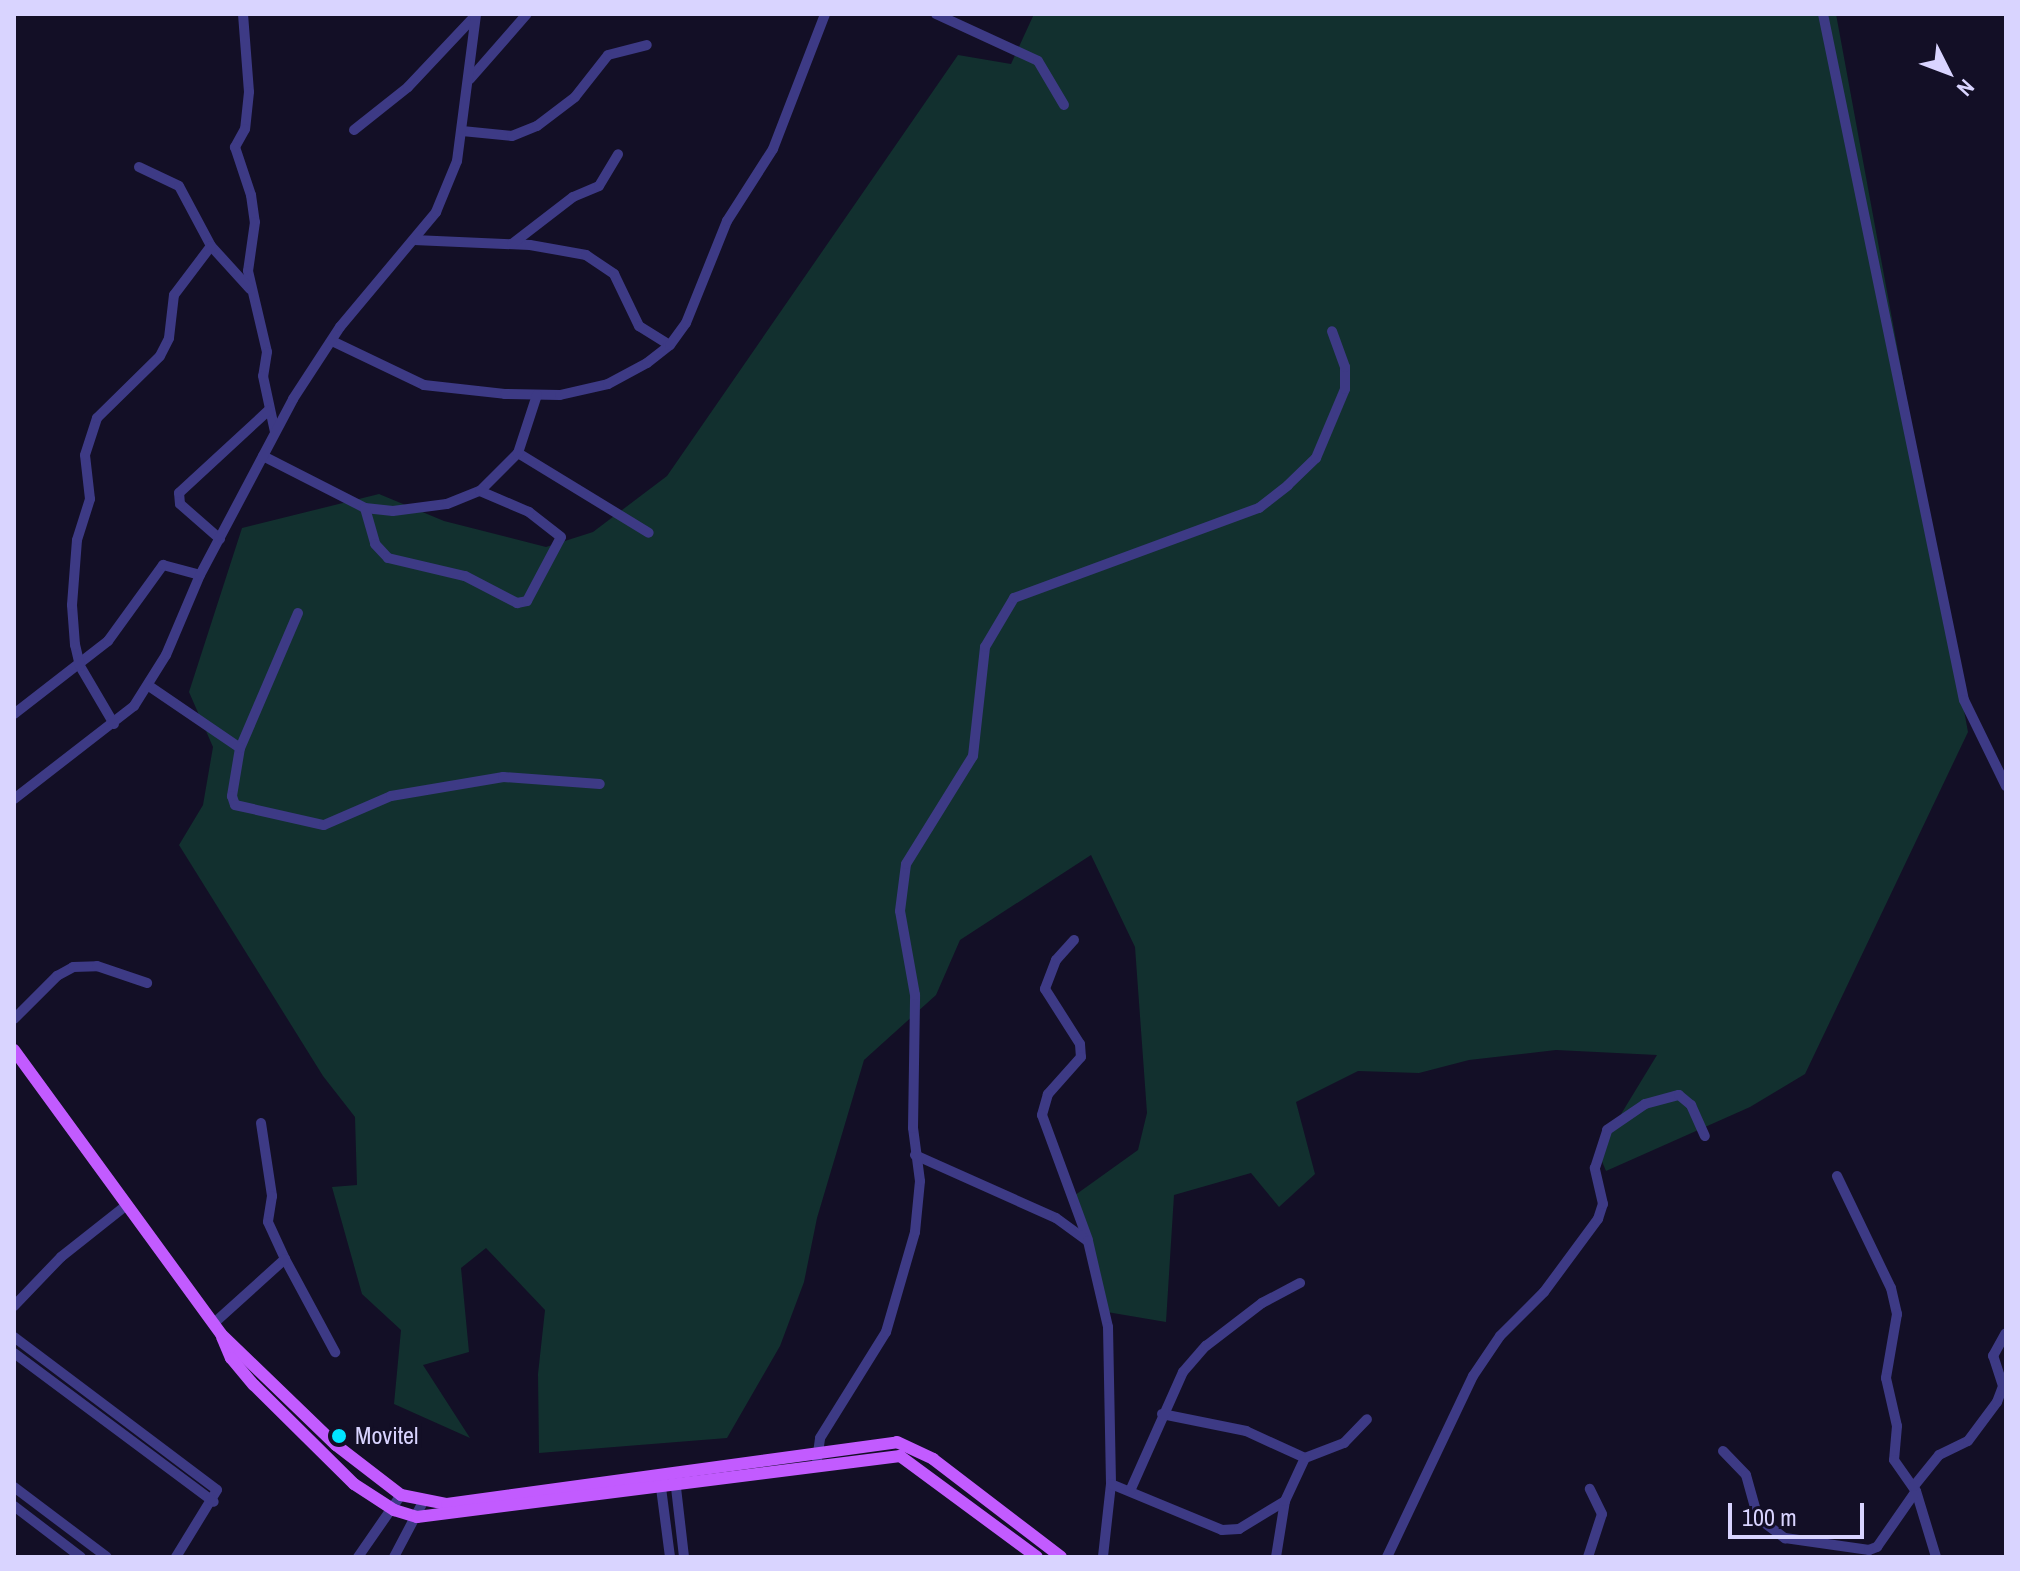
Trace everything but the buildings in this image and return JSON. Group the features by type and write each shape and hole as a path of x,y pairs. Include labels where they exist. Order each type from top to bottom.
{"main road":[{"path":"14,1050 124,1207 217,1329 336,1445 401,1495 423,1502 488,1505"},
{"path":"217,1329 231,1358 282,1415 354,1484 394,1510 417,1517 817,1458 897,1442 933,1459 1037,1557"},
{"path":"282,1415 294,1403"},
{"path":"897,1442 900,1456"},
{"path":"326,1457 336,1445"},
{"path":"817,1458 900,1456 983,1506"},
{"path":"1002,1522 1061,1557"}],"street":[{"path":"243,14 249,92 245,129 235,147 255,222 251,291 267,352 263,376 275,432"},
{"path":"470,79 527,14"},
{"path":"332,341 424,385 537,395 608,384 670,345 686,323 727,221 773,149 825,14"},
{"path":"936,14 1038,61 1064,105"},
{"path":"1823,14 1964,700 2006,786"},
{"path":"14,799 114,724 149,686 200,575 275,432 332,341 436,212 457,161 470,79 475,15"},
{"path":"354,130 408,87 475,15"},
{"path":"462,131 512,136 537,126 575,97 608,55 647,45"},
{"path":"512,244 573,197 599,186 618,154"},
{"path":"139,167 179,186 211,246 251,291"},
{"path":"414,240 512,244 569,252 599,262 614,274 639,326 670,345"},
{"path":"114,724 80,666 72,605 77,540 90,499 84,478 89,440 109,403 160,356 169,338 174,295 211,246"},
{"path":"817,1458 886,1332 902,1284 919,1214 915,1155 915,995 900,911 906,864 973,756 985,647 1014,598 1259,508 1288,485 1316,458 1345,389 1345,367 1332,331"},
{"path":"263,456 365,508 393,511 447,504 480,491 518,453 537,395"},
{"path":"220,539 180,504 179,493 269,410"},
{"path":"518,453 649,533"},
{"path":"365,508 375,544 388,558 465,576 517,603 527,601 561,537 529,512 480,491"},
{"path":"14,714 80,666 108,641 163,565 200,575"},
{"path":"298,613 240,748 232,796 235,805 306,824 324,825 391,796 503,777 600,784"},
{"path":"149,686 240,748"},
{"path":"1074,940 1056,960 1045,989 1080,1044 1081,1057 1048,1094 1042,1115 1088,1241 1108,1327 1111,1484 1103,1557"},
{"path":"14,1019 73,967 97,966 147,983"},
{"path":"1387,1557 1473,1376 1500,1336 1544,1292 1598,1219 1603,1204 1595,1168 1607,1130 1645,1104 1679,1095 1691,1105 1705,1136"},
{"path":"261,1123 272,1196 268,1222 335,1352"},
{"path":"915,1155 1056,1218 1088,1241"},
{"path":"1837,1176 1891,1288 1897,1314 1886,1378 1897,1426 1894,1460 1915,1488 1936,1557"},
{"path":"14,1306 61,1257 124,1207"},
{"path":"217,1329 285,1259"},
{"path":"1130,1491 1183,1372 1206,1346 1262,1303 1300,1283"},
{"path":"1723,1451 1746,1475 1758,1518 1785,1538 1869,1550 1877,1547 1939,1455 1968,1441 1997,1402 2003,1386 1993,1356 2006,1333"},
{"path":"14,1337 209,1483 217,1493 176,1557"},
{"path":"14,1353 214,1502"},
{"path":"1162,1414 1246,1431 1305,1458"},
{"path":"1276,1557 1285,1501 1305,1458 1344,1443 1367,1419"},
{"path":"675,1479 684,1557"},
{"path":"660,1481 670,1557"},
{"path":"1111,1484 1222,1530 1239,1529 1285,1501"},
{"path":"1588,1557 1602,1514 1590,1489"},
{"path":"15,1491 91,1552 107,1557"},
{"path":"358,1557 394,1510 401,1495"},
{"path":"394,1557 423,1502"},
{"path":"14,1506 81,1557"}],"green space":[{"path":"1034,14 1836,14 1968,732 1805,1074 1750,1107 1606,1171 1598,1152 1657,1055 1556,1050 1469,1060 1419,1073 1358,1071 1296,1102 1315,1174 1279,1207 1251,1173 1174,1195 1166,1322 1107,1312 1071,1198 1138,1150 1147,1113 1135,947 1091,855 960,940 936,995 864,1060 817,1218 804,1282 780,1346 727,1438 539,1453 538,1374 545,1310 486,1248 461,1268 469,1352 423,1365 470,1438 394,1404 401,1330 362,1294 332,1187 357,1185 355,1117 323,1076 179,845 203,805 213,747 189,692 242,528 379,494 444,521 546,547 593,532 667,476 958,55 1011,64"}],"place":[{"name":"Movitel","path":"339,1436"}]}
